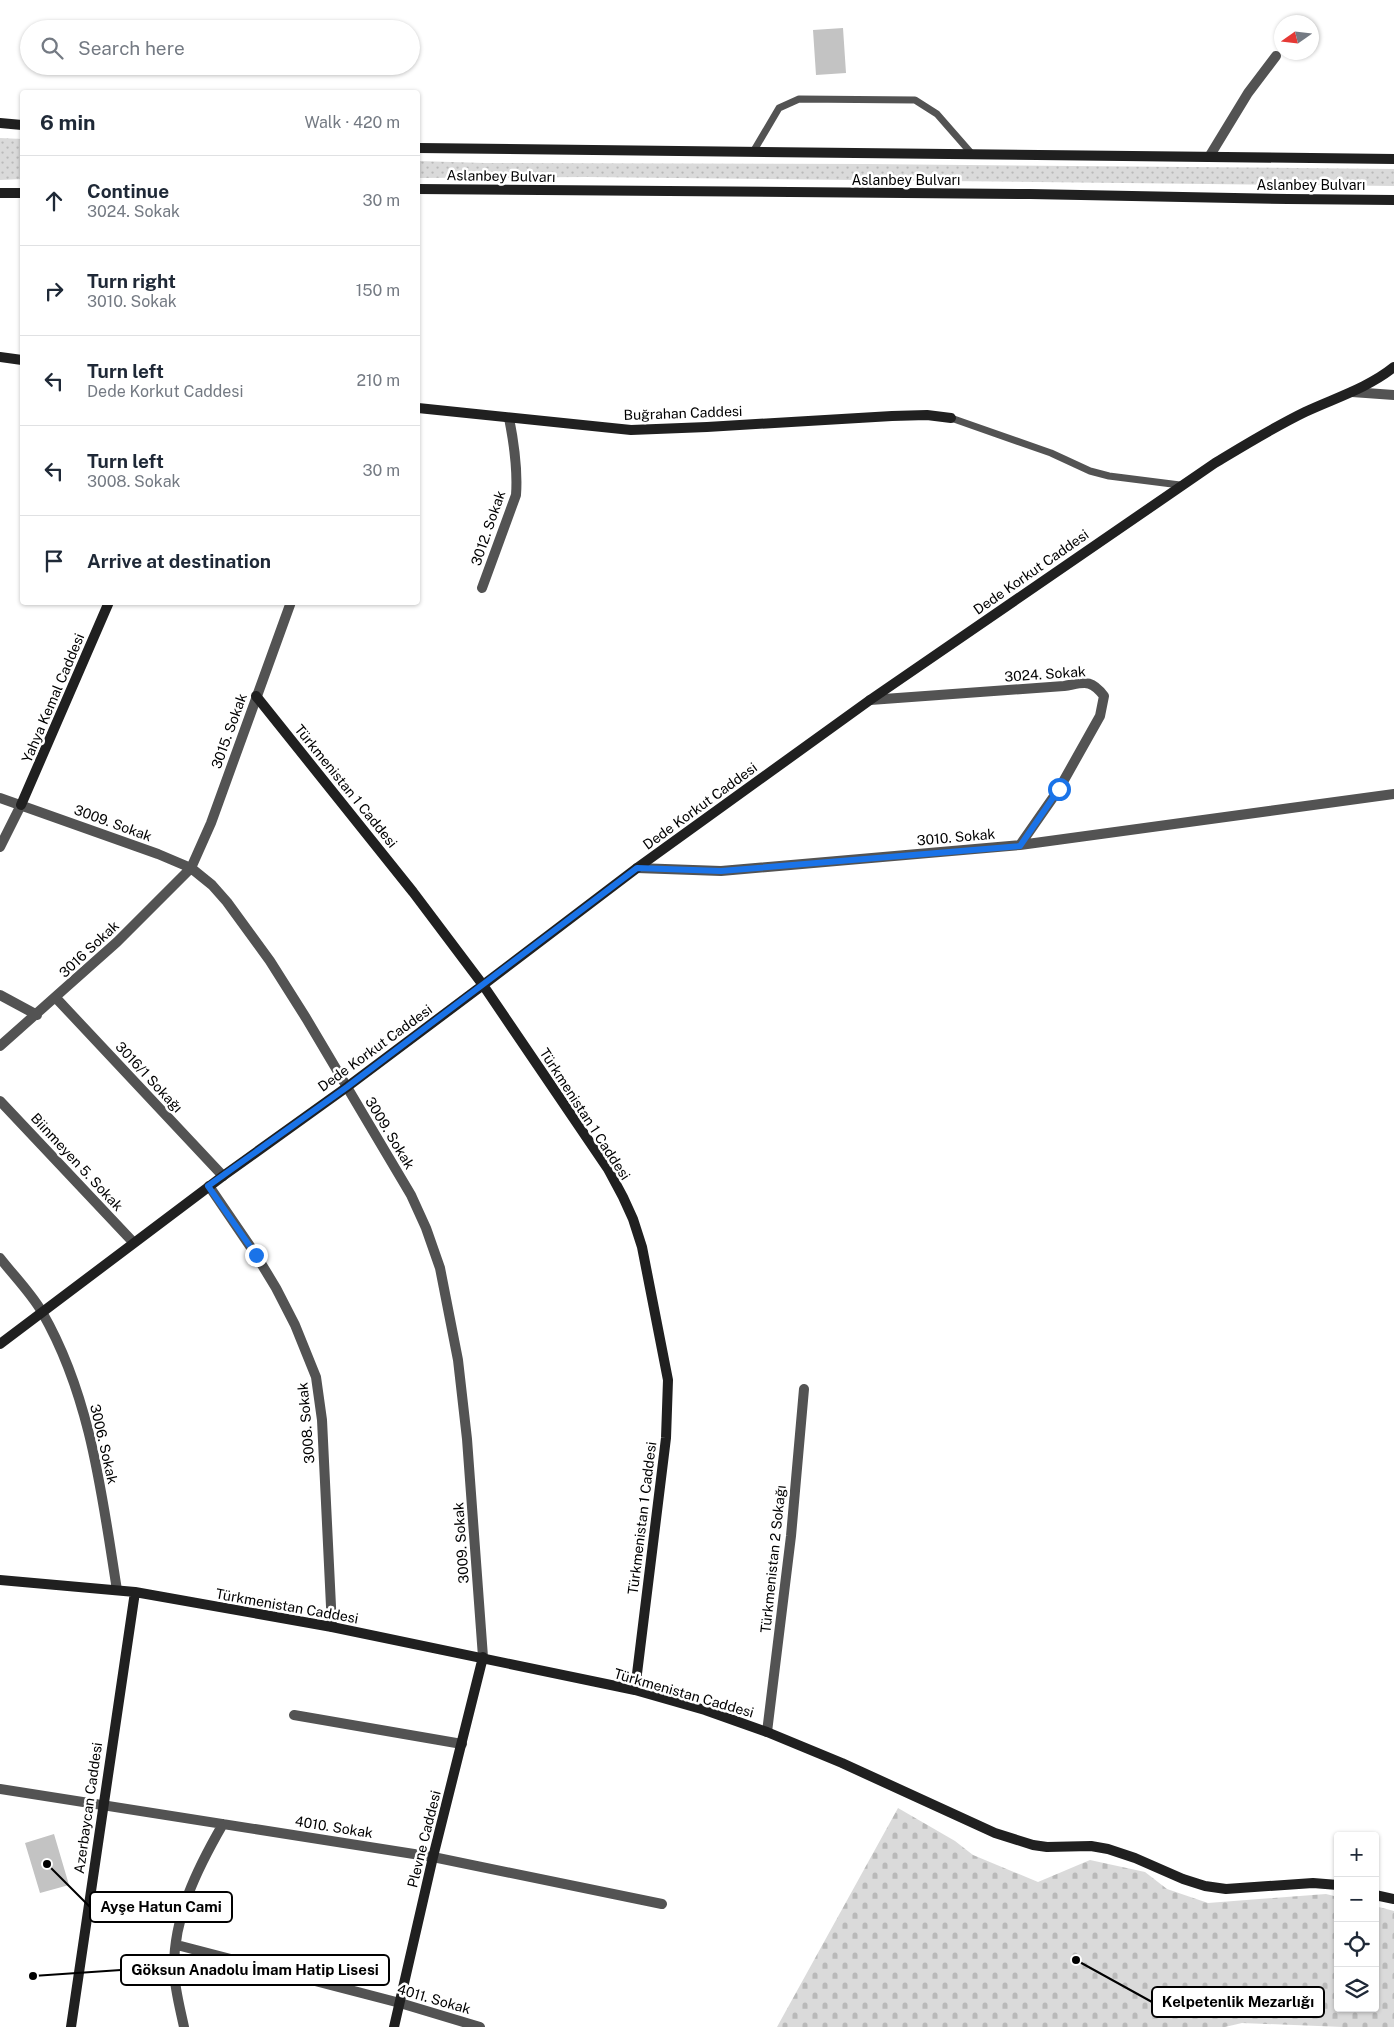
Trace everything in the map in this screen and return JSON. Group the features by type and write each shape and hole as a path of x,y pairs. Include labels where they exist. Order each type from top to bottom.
{"street":[{"path":"1209,158 1248,93 1274,59"},
{"path":"0,123 20,125"},
{"name":"Aslanbey Bulvarı","path":"420,148 1394,159"},
{"name":"Aslanbey Bulvarı","path":"420,189 1021,194 1288,200 1394,200"},
{"path":"0,193 20,193"},
{"path":"0,357 20,360"},
{"name":"Dede Korkut Caddesi","path":"0,1344 208,1186 347,1087 483,986 637,868 870,700 1180,485 1263,434 1305,412 1352,392 1394,367"},
{"path":"1352,392 1394,395"},
{"name":"Buğrahan Caddesi","path":"420,408 631,430 892,416 927,415 951,418"},
{"name":"3012. Sokak","path":"482,588 516,495 516,464 510,418"},
{"name":"Yahya Kemal Caddesi","path":"22,805 108,605"},
{"name":"3015. Sokak","path":"191,868 211,823 290,605"},
{"name":"3024. Sokak","path":"870,700 1088,683 1096,686 1104,696 1100,716 1059,789 1020,846"},
{"name":"Türkmenistan 1 Caddesi","path":"256,696 413,892 483,986 608,1169 633,1219 642,1247 668,1380 665,1448 635,1690"},
{"name":"3010. Sokak","path":"637,868 721,871 1020,846 1394,794"},
{"name":"3009. Sokak","path":"0,798 191,868 212,884 265,954 411,1195 426,1228 440,1268 458,1360 483,1657"},
{"path":"0,847 22,805"},
{"name":"3016 Sokak","path":"0,1046 56,998 138,922 191,868"},
{"path":"0,994 37,1014"},
{"name":"3016/1 Sokağı","path":"56,998 223,1176"},
{"name":"Biinmeyen 5. Sokak","path":"0,1101 133,1242"},
{"name":"3008. Sokak","path":"208,1186 256,1255 276,1288 295,1325 316,1376 322,1420 332,1627"},
{"name":"3006. Sokak","path":"0,1258 42,1311 68,1368 87,1424 105,1512 117,1590"},
{"name":"Türkmenistan 2 Sokağı","path":"767,1732 791,1536 804,1389"},
{"name":"Türkmenistan Caddesi","path":"0,1580 135,1592 332,1627 635,1690 705,1710 767,1732 842,1763 996,1833 1032,1845 1047,1847 1091,1846 1108,1849 1135,1858 1183,1879 1205,1886 1226,1889 1313,1883 1334,1885"},
{"name":"Azerbaycan Caddesi","path":"70,2027 135,1592"},
{"name":"Plevne Caddesi","path":"394,2027 433,1857 483,1657"},
{"path":"294,1715 462,1744"},
{"name":"4010. Sokak","path":"0,1789 433,1857 662,1904"},
{"path":"184,2027 174,1970 182,1912 199,1867 222,1824"},
{"path":"1379,1896 1394,1899"},
{"name":"4011. Sokak","path":"176,1945 400,2003 480,2027"}],"lane":[{"path":"753,152 780,108 799,100 915,100 937,114 972,154"},
{"path":"951,418 1051,453 1090,471 1109,476 1180,485"}],"green space":[{"path":"0,138 20,139 20,179 0,180"},
{"path":"420,161 1394,169 1394,186 587,177 420,178"},
{"path":"898,1808 955,1841 973,1855 1038,1882 1090,1860 1145,1872 1167,1889 1208,1903 1326,1894 1334,1896 1334,2012 1379,2012 1379,1907 1394,1911 1394,2027 1242,2023 1225,2027 777,2027"}],"building":[{"path":"843,28 846,73 816,75 813,30"},
{"path":"54,1834 69,1885 40,1893 25,1843"}],"place":[{"name":"Ayşe Hatun Cami","path":"47,1864"},
{"name":"Kelpetenlik Mezarlığı","path":"1076,1960"},
{"name":"Göksun Anadolu İmam Hatip Lisesi","path":"33,1976"}],"route":[{"path":"256,1255 208,1186 347,1087 637,868 721,871 1020,846 1059,789"}]}
